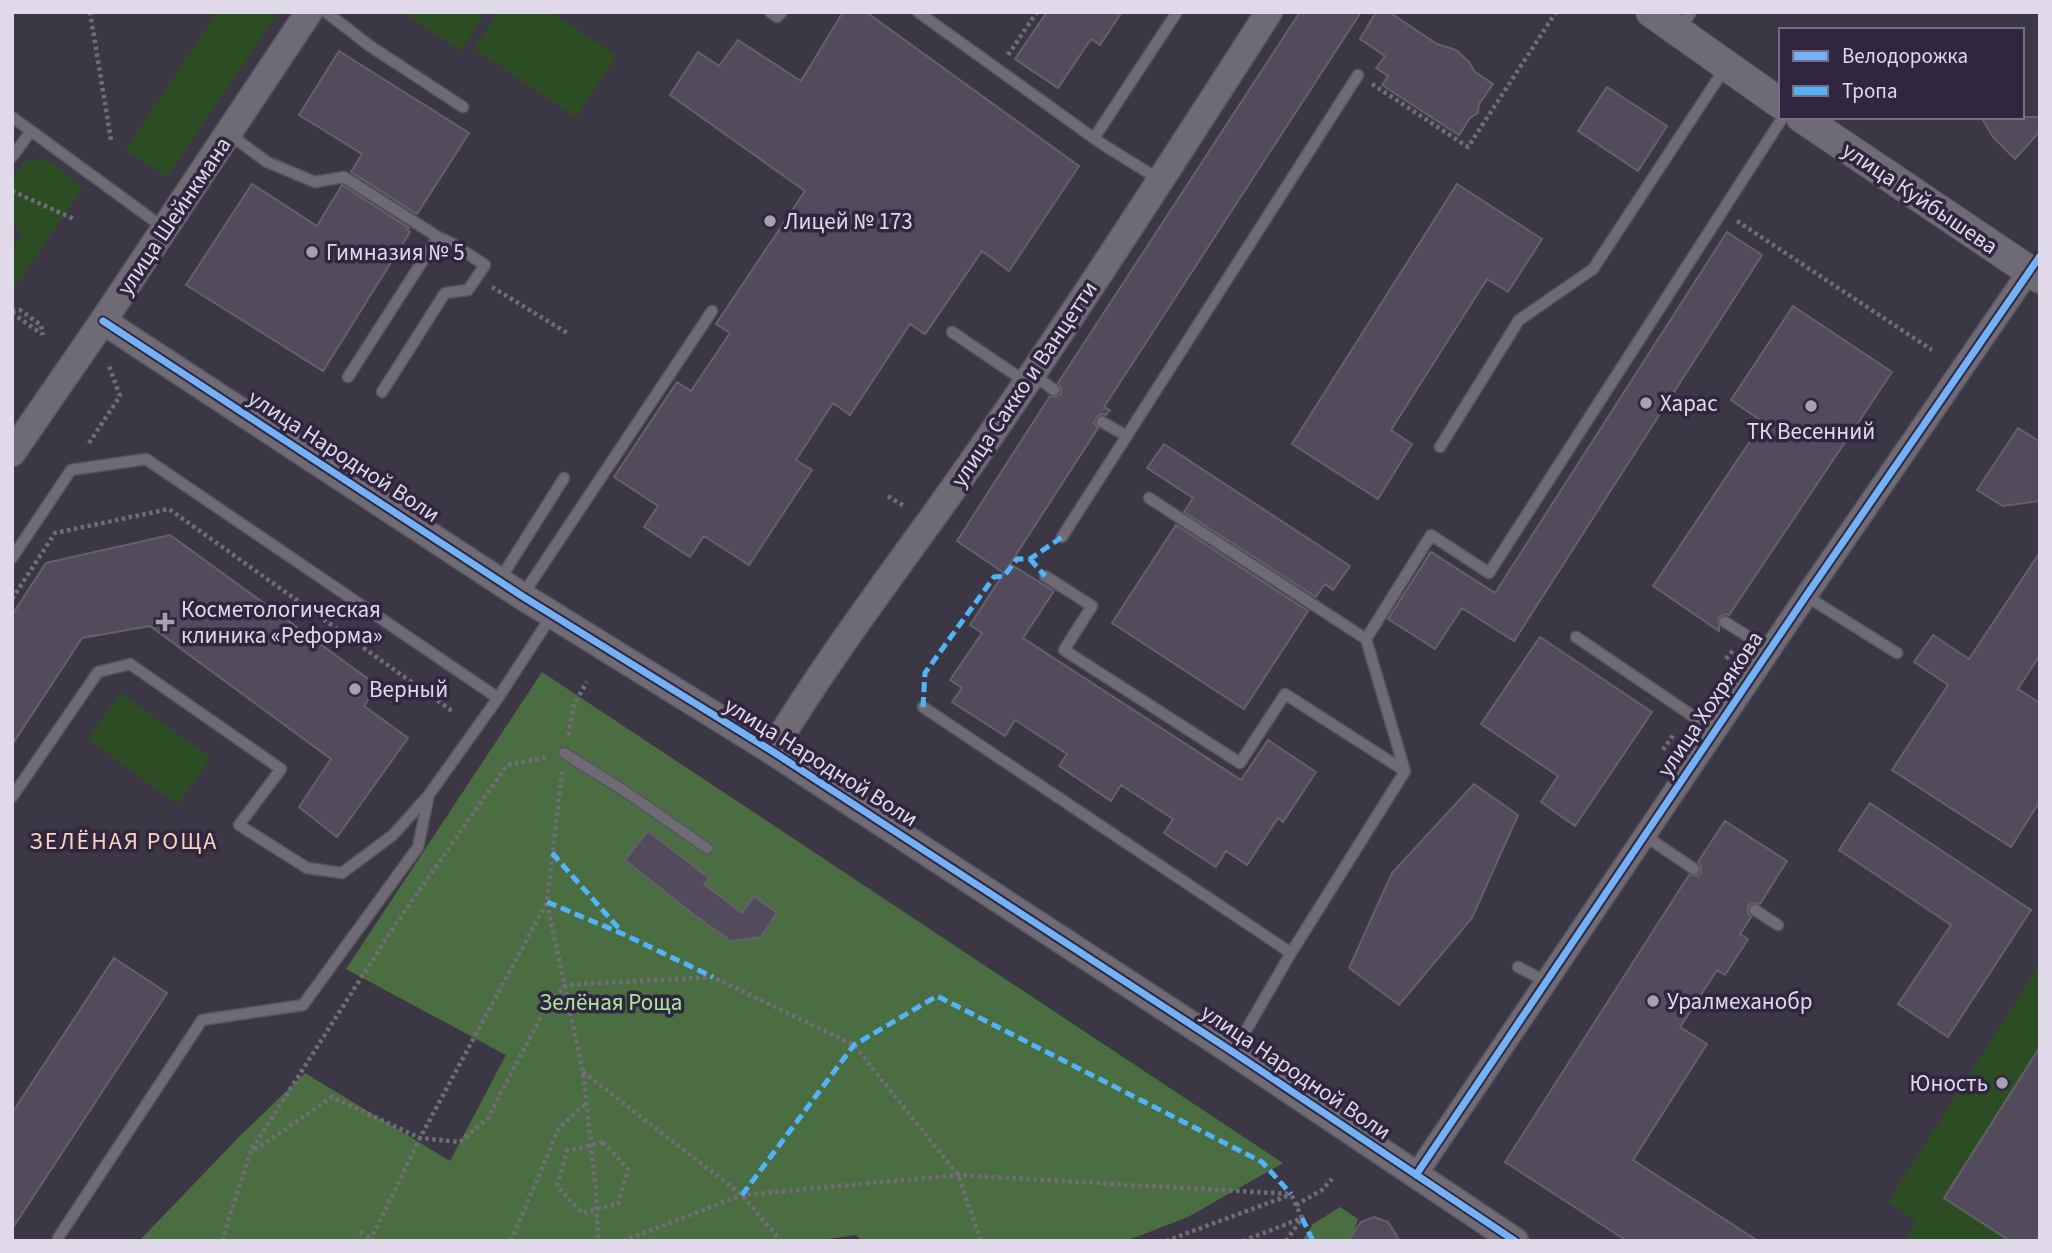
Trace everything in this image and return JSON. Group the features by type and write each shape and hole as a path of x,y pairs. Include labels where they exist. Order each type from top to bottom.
{"main road":[{"path":"1651,12 1685,22 1727,66 1779,103"},
{"name":"улица Куйбышева","path":"1804,119 2036,268"}],"street":[{"name":"улица Шейнкмана","path":"12,453 309,12"},
{"name":"улица Сакко и Ванцетти","path":"772,751 804,698 930,523 1029,378 1269,12"},
{"name":"улица Хохрякова","path":"1416,1175 1769,650 2036,268"},
{"name":"улица Народной Воли","path":"103,321 522,596 772,751 1233,1052 1515,1241"}],"lane":[{"path":"326,12 370,46 463,107"},
{"path":"770,12 777,17 782,12"},
{"path":"918,12 1094,138 1161,180"},
{"path":"1094,138 1177,12"},
{"path":"1440,447 1519,320 1593,269 1727,66"},
{"path":"1062,537 1358,75"},
{"path":"12,117 164,228"},
{"path":"1366,639 1431,535 1489,573 1782,119"},
{"path":"12,157 31,131"},
{"path":"229,134 267,162 315,182 344,177 485,265 468,290 444,293 382,391"},
{"path":"348,377 438,237"},
{"path":"522,596 712,311"},
{"path":"952,332 1054,390"},
{"path":"1102,422 1127,436"},
{"path":"12,558 71,470 146,459 498,698"},
{"path":"499,581 564,478"},
{"path":"1149,498 1366,639 1405,771 1233,1052"},
{"path":"1045,576 1092,606 1064,650 1240,763 1285,694 1405,771"},
{"path":"1806,596 1897,653"},
{"path":"12,797 98,672 130,664 281,769 239,825 307,867 342,873 393,835 428,796 498,698 552,615"},
{"path":"1725,622 1769,650"},
{"path":"1576,638 1715,731"},
{"path":"923,707 1292,953"},
{"path":"564,753 707,848"},
{"path":"58,1238 202,1020 303,1005 418,847 428,796"},
{"path":"1645,836 1694,869"},
{"path":"1755,911 1778,925"},
{"path":"1518,967 1547,982"}],"path":[{"path":"90,12 111,140"},
{"path":"998,69 1037,12"},
{"path":"1358,75 1468,147 1556,12"},
{"path":"12,191 74,219"},
{"path":"1742,224 1932,350"},
{"path":"504,294 569,334"},
{"path":"20,310 40,325 43,335 12,312 20,310"},
{"path":"89,443 120,396 110,366"},
{"path":"888,496 904,506"},
{"path":"12,599 55,533 169,509 452,711"},
{"path":"1726,659 1734,647"},
{"path":"587,682 574,704 564,753 547,902 583,1072 598,1241"},
{"path":"1662,751 1674,734"},
{"path":"222,1241 250,1153 391,931 507,765 564,753"},
{"path":"360,1232 372,1240 420,1138 547,902"},
{"path":"250,1153 332,1097 420,1138 460,1142 488,1118 548,1003 566,985 713,977 854,1045 958,1175 981,1241"},
{"path":"583,1072 742,1195 780,1241"},
{"path":"511,1241 559,1128 586,1103"},
{"path":"603,1142 628,1168 618,1204 597,1209 582,1213 557,1186 567,1151 603,1142"},
{"path":"623,1241 742,1195 958,1175 1291,1194"},
{"path":"1296,1206 1322,1190 1332,1179"},
{"path":"1291,1194 1302,1218"},
{"path":"1166,1241 1291,1194"},
{"path":"1243,1241 1302,1218"},
{"path":"1286,1241 1302,1218"}],"green space":[{"path":"217,12 279,12 167,177 125,150"},
{"path":"402,12 486,12 461,51"},
{"path":"498,12 551,12 617,56 576,117 474,49"},
{"path":"45,158 83,187 12,292 12,248 22,233 12,224 12,178 24,162"},
{"name":"Зелёная Роща","path":"542,672 1283,1163 1188,1217 1126,1241 862,1241 856,1235 815,1241 139,1241 305,1073 450,1161 506,1055 346,969"},
{"path":"121,693 211,758 177,804 88,739"},
{"name":"Юность","path":"2040,964 2040,1241 1905,1241 1917,1222 1888,1202"},
{"path":"1340,1207 1358,1219 1353,1235 1355,1241 1302,1241 1313,1224"}],"building":[{"path":"843,12 866,12 1079,166 1009,271 982,251 925,334 910,324 850,415 833,403 796,460 812,470 749,565 704,536 690,557 644,527 658,506 614,477 677,382 691,391 730,333 716,324 805,191 670,95 698,52 719,66 738,40 801,81"},
{"path":"1047,12 1122,12 1100,45 1091,39 1058,88 1015,59"},
{"path":"1300,12 1361,12 1104,407 1110,410 1106,415 1101,414 1096,418 1094,423 1098,428 1010,564 1054,591 1023,638 1241,780 1268,740 1316,772 1283,822 1278,818 1247,865 1226,851 1216,867 1164,833 1173,819 1121,785 1111,801 1059,766 1067,754 1015,720 1005,736 952,702 962,688 950,680 982,633 970,625 1004,573 957,541 1050,396 1061,394 1058,383"},
{"path":"1376,12 1389,12 1437,44 1456,50 1474,71 1493,84 1479,104 1478,113 1470,118 1459,135 1382,85 1388,76 1376,68 1385,56 1360,39"},
{"path":"339,51 469,133 417,214 351,172 362,154 299,115"},
{"path":"1607,87 1667,126 1638,171 1578,131"},
{"path":"2040,117 2040,131 2015,159 1993,137 1982,119"},
{"name":"Гимназия № 5","path":"252,184 317,226 342,185 409,228 407,230 410,232 323,371 186,285"},
{"path":"1457,184 1542,239 1508,292 1487,279 1391,430 1412,444 1378,499 1292,444"},
{"path":"1727,232 1762,255 1514,641 1462,608 1435,649 1388,619 1431,552 1495,593"},
{"path":"1793,306 1892,372 1729,615 1719,617 1719,631 1653,586 1763,422 1731,400"},
{"path":"2018,428 2040,442 2040,501 2003,506 1977,490"},
{"path":"1164,444 1350,566 1333,590 1325,584 1316,597 1184,512 1193,498 1147,468"},
{"path":"1176,525 1308,611 1244,709 1112,623"},
{"path":"170,535 378,686 364,706 408,738 337,837 299,807 331,759 150,626 82,638 12,745 12,615 46,563"},
{"path":"2040,552 2040,655 2018,689 2040,703 2040,801 2011,847 1892,770 1948,685 1914,662 1933,635 1969,659"},
{"path":"1540,637 1652,712 1575,826 1541,802 1558,776 1481,724"},
{"path":"1474,784 1518,815 1472,918 1399,1005 1349,968 1392,873"},
{"path":"1870,803 2031,910 1948,1037 1898,1004 1951,925 1839,850"},
{"name":"Уралмеханобр","path":"1725,821 1787,861 1760,904 1752,903 1748,906 1751,917 1740,934 1748,939 1725,975 1717,970 1680,1027 1707,1044 1633,1160 1758,1241 1627,1241 1505,1162 1689,875 1697,876 1701,873 1698,862"},
{"path":"648,831 709,878 704,884 742,913 754,896 777,913 761,937 731,941 625,860"},
{"path":"114,958 167,993 12,1229 12,1113"},
{"path":"2040,1047 2040,1241 2010,1241 1944,1198"},
{"path":"1374,1217 1388,1222 1400,1241 1348,1241 1361,1222"}],"marked path":[{"path":"923,707 925,673 994,577 1004,576 1017,559 1030,559 1062,537"},
{"path":"1030,559 1045,576"},
{"path":"552,853 621,931"},
{"path":"547,902 623,934 713,977"},
{"path":"742,1195 854,1045 937,996 1262,1162 1291,1194"},
{"path":"1302,1218 1313,1241"}],"cycle path":[{"path":"1416,1175 1806,596 2040,256"},
{"path":"103,321 522,596 772,751 1233,1052 1515,1241"}],"place":[{"name":"Лицей № 173","path":"770,221"},
{"name":"Гимназия № 5","path":"312,252"},
{"name":"Харас","path":"1646,403"},
{"name":"ТК Весенний","path":"1811,406"},
{"name":"Косметологическая клиника «Реформа»","path":"165,622"},
{"name":"Верный","path":"355,689"},
{"name":"Уралмеханобр","path":"1653,1001"},
{"name":"Юность","path":"2002,1083"}],"district":[{"name":"ЗЕЛЁНАЯ РОЩА","path":"124,841"}]}
